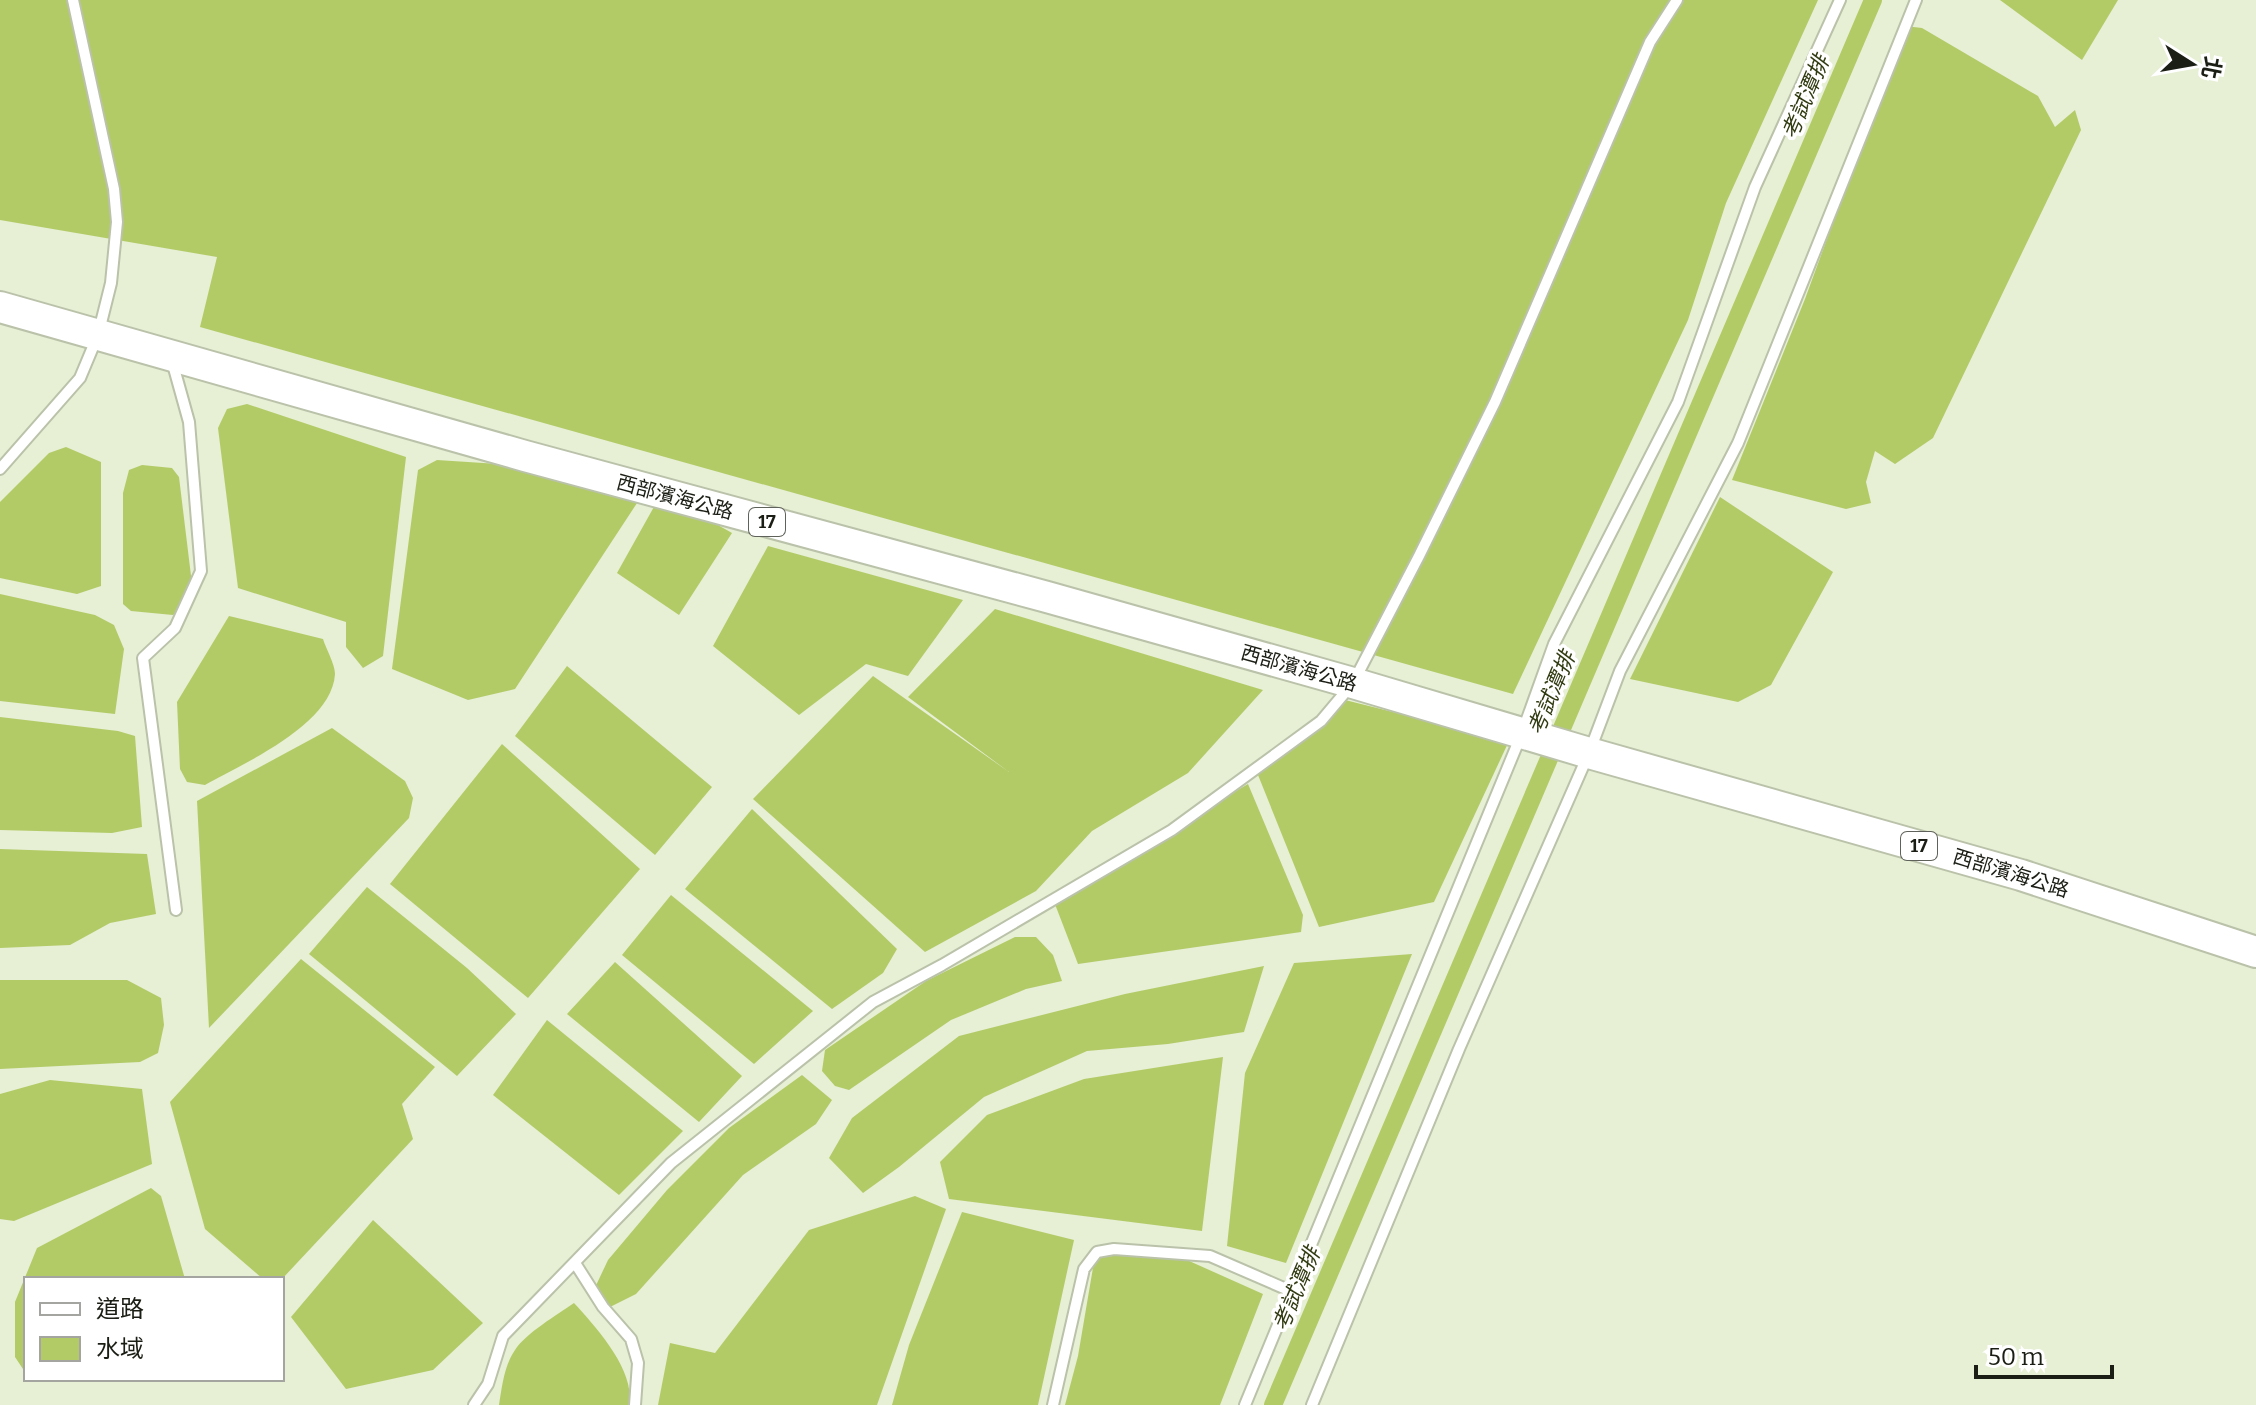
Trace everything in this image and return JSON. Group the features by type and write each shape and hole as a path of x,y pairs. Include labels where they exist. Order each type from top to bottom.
{"main road":[{"name":"西部濱海公路","path":"0,307 525,456 1047,597 1528,735"},
{"name":"17","path":"1528,735 1584,752"},
{"name":"西部濱海公路","path":"1584,752 2021,875 2256,952"}],"lane":[{"path":"0,469 80,378 98,335 111,283 117,222 114,189 73,0"},
{"path":"474,1405 488,1384 503,1336 671,1163 873,1002 1172,830 1321,721 1353,683 1419,556 1495,402 1650,42 1677,0"},
{"path":"1245,1405 1528,735 1554,644 1678,402 1755,187 1840,0"},
{"path":"1312,1405 1584,752 1620,671 1738,443 1916,0"},
{"path":"170,355 189,422 201,571 175,628 143,658 176,910"},
{"path":"1053,1405 1084,1269 1097,1252 1114,1249 1210,1256 1293,1292"},
{"path":"575,1263 603,1307 631,1339 638,1363 635,1405"}],"water":[{"path":"0,0 1818,0 1726,203 1688,320 1513,694 200,327 217,257 0,220"},
{"path":"2000,0 2118,0 2082,60"},
{"path":"1905,26 1922,28 2038,96 2055,127 2075,110 2081,130 1933,438 1895,464 1875,451 1866,482 1871,503 1846,509 1732,480 1805,299"},
{"path":"247,404 406,457 383,656 363,668 346,647 346,622 238,588 218,428 227,409"},
{"path":"66,447 101,462 101,586 77,594 0,578 0,502 49,453"},
{"path":"437,460 531,466 639,500 515,689 468,700 392,669 418,470"},
{"path":"142,465 172,468 179,477 192,584 188,603 173,615 131,611 123,604 123,493 129,470"},
{"path":"1720,497 1833,572 1771,685 1738,702 1630,679"},
{"path":"655,505 709,520 732,533 679,615 617,573"},
{"path":"768,546 963,600 908,676 866,664 799,715 713,646"},
{"path":"0,594 95,615 114,625 124,649 115,714 0,701"},
{"path":"995,609 1263,690 1188,773 1092,831 1036,891 925,952 753,799 873,676 1009,772 908,697"},
{"path":"229,616 323,639 335,674 330,693 319,710 284,740 205,785 187,782 180,769 177,702"},
{"path":"567,666 712,787 655,855 515,736"},
{"path":"1345,700 1509,741 1434,902 1319,927 1256,770"},
{"path":"0,717 118,731 135,736 142,827 112,833 0,830"},
{"path":"332,728 405,781 413,798 409,818 209,1028 197,801"},
{"path":"502,744 640,869 528,998 390,884"},
{"path":"1248,784 1303,915 1301,932 1078,964 1053,899"},
{"path":"752,809 897,949 883,973 832,1009 685,889"},
{"path":"0,849 147,854 156,914 110,923 70,945 0,948"},
{"path":"367,887 467,968 516,1014 457,1076 309,954"},
{"path":"671,895 813,1011 754,1064 622,955"},
{"path":"1015,937 1036,937 1053,955 1062,981 1026,989 951,1020 849,1090 835,1086 822,1071 825,1050 926,981"},
{"path":"1412,954 1286,1263 1227,1246 1245,1073 1294,963"},
{"path":"301,959 435,1067 402,1104 413,1139 284,1277 261,1277 205,1229 170,1102"},
{"path":"615,962 742,1076 699,1122 567,1014"},
{"path":"1264,966 1244,1032 1168,1044 1087,1051 984,1097 863,1193 829,1158 852,1118 959,1036 1125,994"},
{"path":"0,980 127,980 161,998 164,1025 158,1053 140,1062 0,1069"},
{"path":"547,1020 683,1131 619,1195 493,1095"},
{"path":"1223,1057 1202,1231 949,1199 940,1162 987,1115 1084,1079"},
{"path":"802,1075 832,1100 816,1124 743,1175 636,1294 608,1308 591,1296 608,1260 667,1190 729,1128"},
{"path":"50,1080 142,1089 152,1164 14,1221 0,1219 0,1094"},
{"path":"151,1188 161,1196 184,1277 25,1277 37,1248"},
{"path":"915,1196 946,1209 877,1405 658,1405 670,1343 715,1353 809,1230"},
{"path":"962,1212 1074,1240 1038,1405 892,1405 909,1345"},
{"path":"373,1220 483,1323 433,1370 346,1389 291,1317"},
{"path":"1095,1256 1178,1256 1263,1294 1220,1405 1065,1405 1078,1356"},
{"path":"24,1280 24,1369 15,1357 15,1302"},
{"path":"574,1303 603,1337 620,1364 630,1392 629,1405 499,1405 506,1370 515,1350 534,1331"}],"waterway":[{"name":"考試潭排","path":"1273,1405 1873,0"}]}
